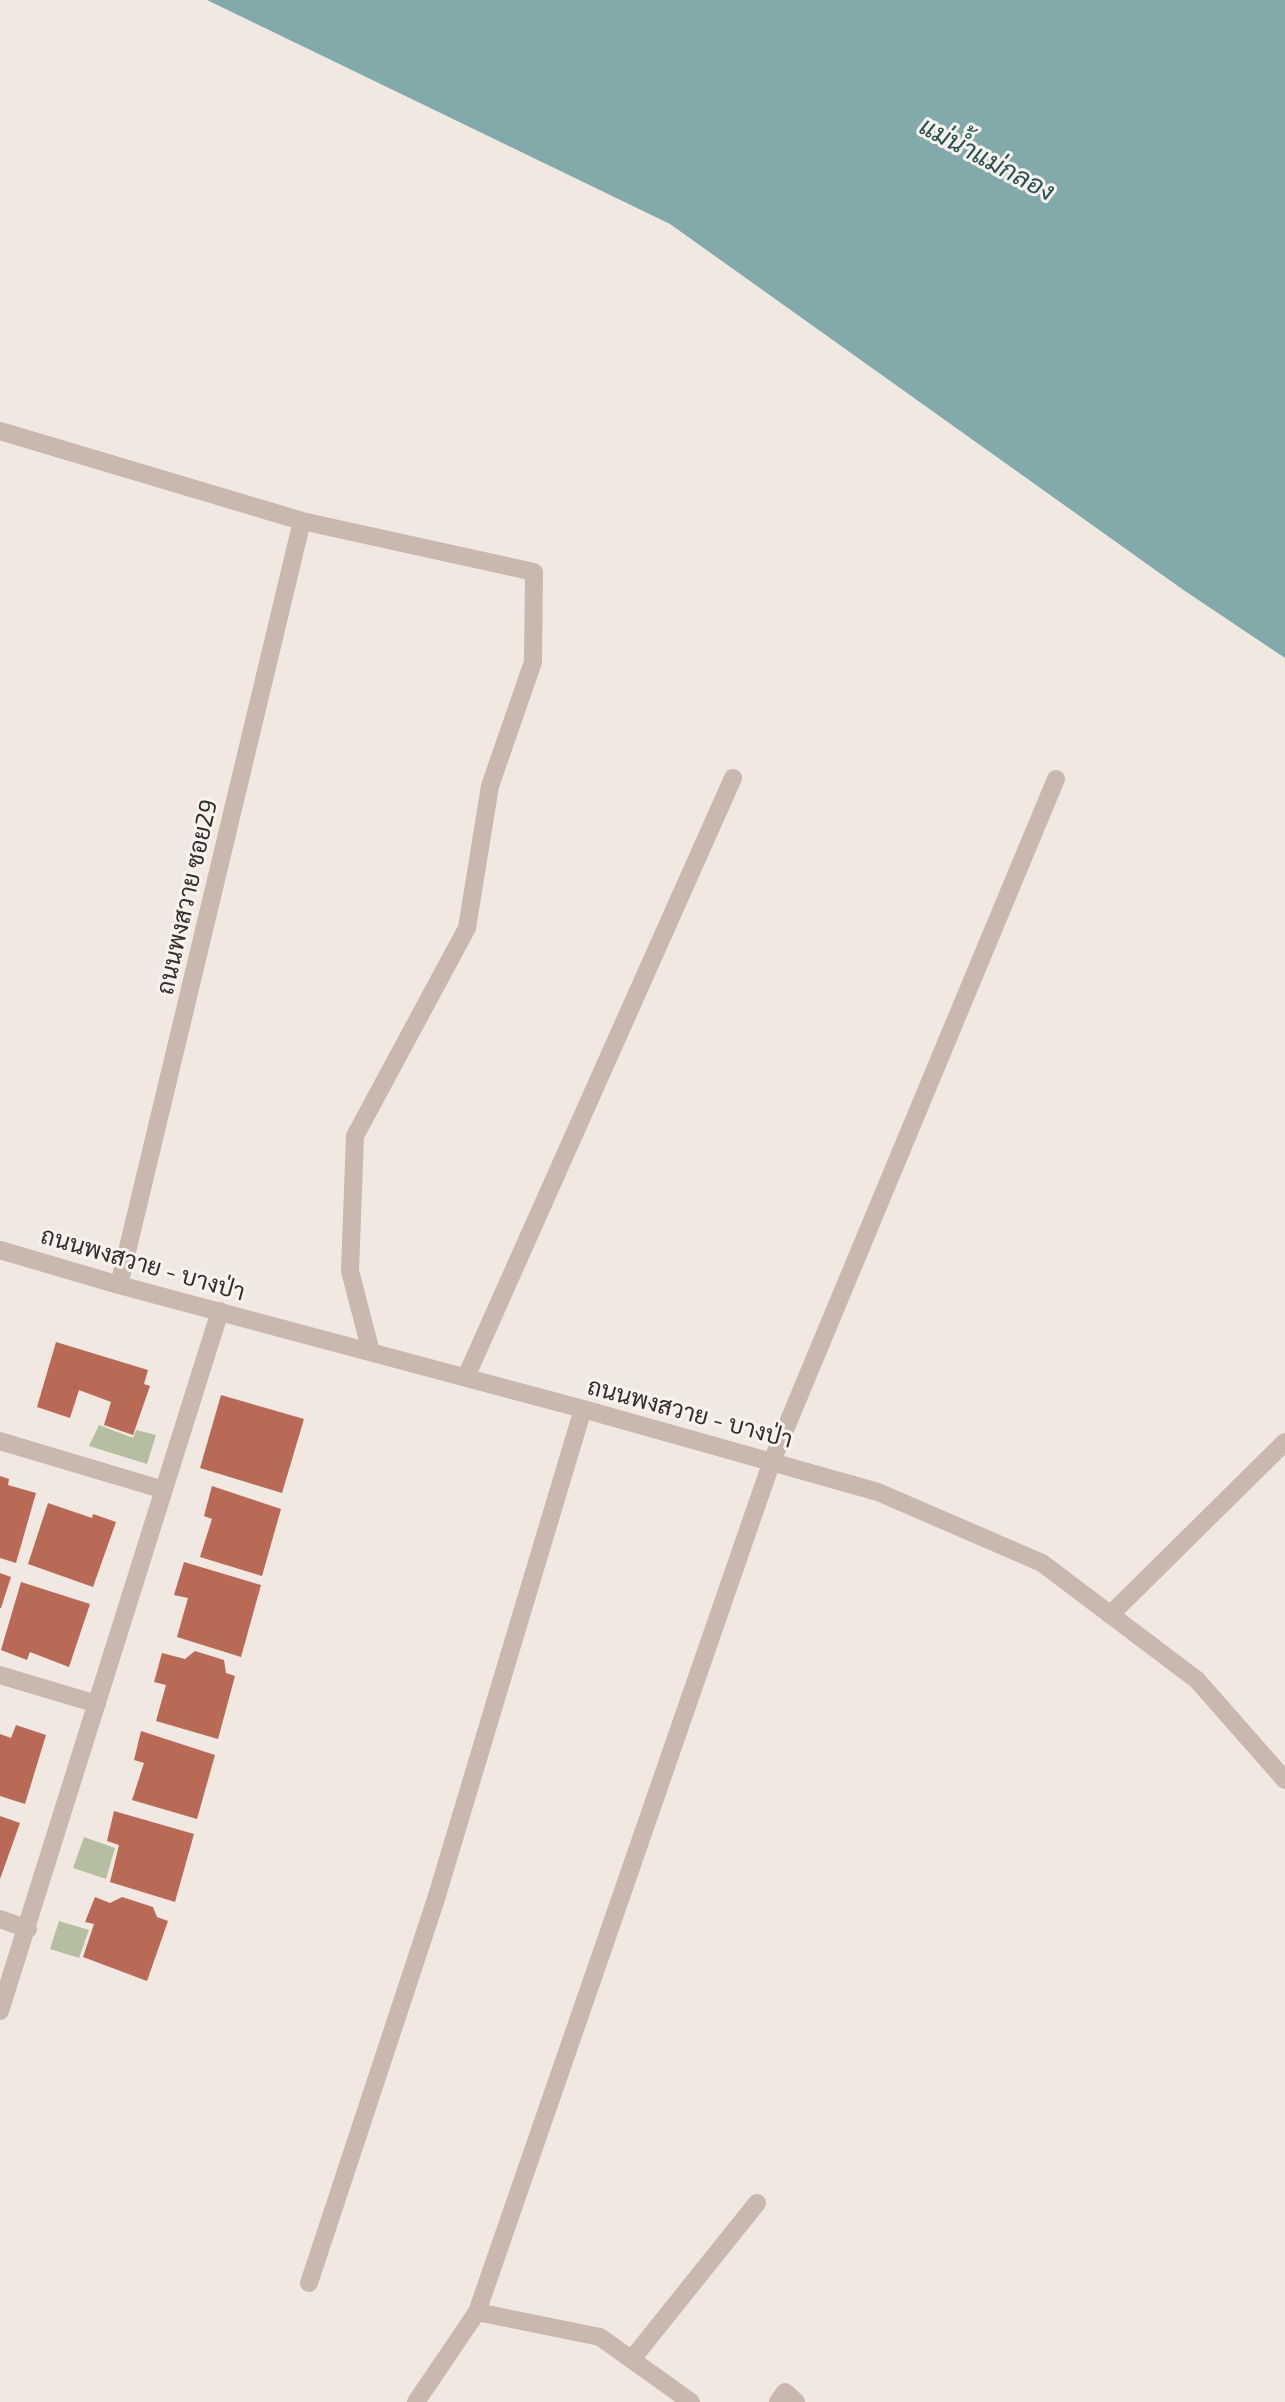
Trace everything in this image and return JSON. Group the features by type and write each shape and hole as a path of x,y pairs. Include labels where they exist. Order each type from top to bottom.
{"street":[{"path":"0,431 302,521 534,572 533,662 490,786 467,928 355,1136 350,1270 371,1352"},
{"name":"ถนนพงสวาย ซอย29","path":"119,1285 302,521"},
{"path":"466,1377 733,778"},
{"path":"416,2402 477,2312 772,1461 1056,779"},
{"name":"ถนนพงสวาย - บางป่า","path":"0,1250 119,1285 466,1377 878,1492 1042,1563 1197,1680 1285,1780"},
{"path":"0,2011 220,1311"},
{"path":"309,2283 436,1899 583,1409"},
{"path":"0,1441 164,1490"},
{"path":"1111,1615 1285,1442"},
{"path":"0,1675 97,1704"},
{"path":"0,1919 27,1929"},
{"path":"632,2360 757,2203"},
{"path":"477,2312 600,2336 691,2402"},
{"path":"778,2402 785,2392 796,2402"}],"green space":[{"path":"99,1425 133,1438 136,1430 156,1435 147,1464 89,1446"},
{"path":"84,1837 115,1848 106,1879 73,1868"},
{"path":"59,1921 89,1930 79,1958 50,1949"}],"water":[{"name":"แม่น้ำแม่กลอง","path":"207,0 1285,0 1285,658 1182,589 670,224"}],"building":[{"path":"56,1342 148,1370 144,1384 150,1386 133,1435 104,1425 111,1402 79,1390 70,1418 37,1407"},
{"path":"221,1395 304,1419 282,1493 200,1468"},
{"path":"0,1476 9,1479 8,1485 36,1493 16,1563 0,1558"},
{"path":"212,1486 281,1509 262,1576 200,1557 212,1519 204,1516"},
{"path":"48,1503 92,1518 93,1514 116,1522 93,1587 28,1564"},
{"path":"184,1562 261,1585 241,1657 177,1637 188,1598 174,1595"},
{"path":"0,1573 11,1577 1,1608 0,1608"},
{"path":"21,1582 90,1604 69,1667 30,1652 27,1660 1,1650"},
{"path":"195,1651 224,1660 226,1673 235,1676 218,1739 156,1721 166,1685 154,1682 162,1653 185,1659"},
{"path":"16,1725 46,1735 25,1804 0,1796 0,1734 11,1738"},
{"path":"141,1731 215,1755 197,1819 132,1800 144,1763 134,1760"},
{"path":"114,1811 194,1834 175,1902 110,1882 119,1845 107,1841"},
{"path":"0,1816 20,1823 0,1879"},
{"path":"95,1897 110,1903 122,1897 153,1907 157,1917 168,1921 147,1981 83,1957 94,1924 85,1922"}]}
